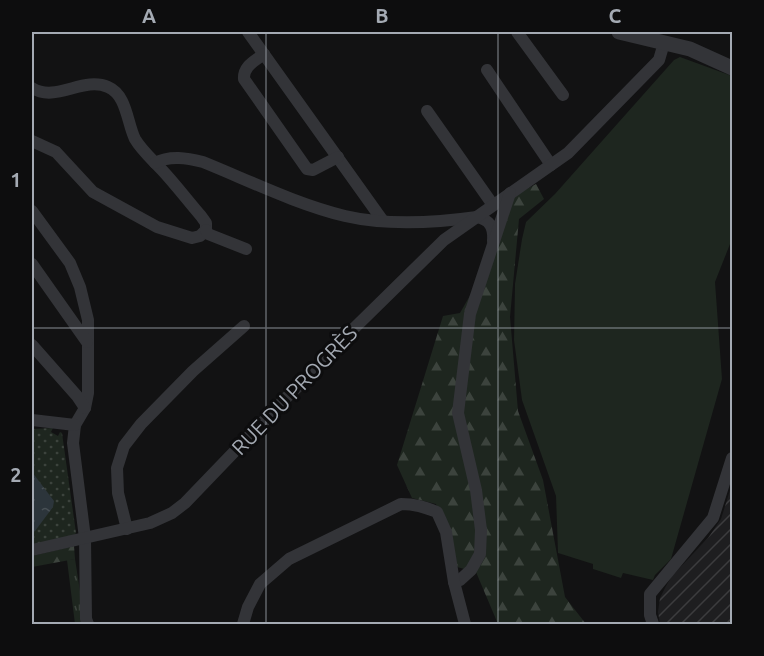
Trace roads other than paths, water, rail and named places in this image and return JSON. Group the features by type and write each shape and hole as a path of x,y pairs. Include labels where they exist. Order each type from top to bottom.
{"street":[{"path":"248,32 383,221"},
{"path":"517,32 563,95"},
{"path":"619,32 690,49 732,68"},
{"name":"RUE DU PROGRÈS","path":"32,550 150,523 172,513 453,229 486,210 568,153 659,60 664,43"},
{"path":"264,54 248,66 244,79 307,169 313,170 338,157"},
{"path":"487,70 551,165"},
{"path":"32,88 54,93 87,85 100,84 111,88 123,104 136,141 201,216 206,223 208,234 246,249"},
{"path":"427,111 499,229"},
{"path":"32,141 56,152 93,192 157,227 192,238 200,236 206,230"},
{"path":"155,163 164,158 185,158 203,162 309,205 346,216 383,221 433,222 453,229"},
{"path":"454,582 460,580 471,570 480,554 481,530 476,490 458,413 471,314 510,193"},
{"path":"486,210 485,219 494,232 493,247"},
{"path":"32,211 70,263 86,310 88,393 85,408 75,425 73,443 85,538 86,619 88,624"},
{"path":"32,264 87,342"},
{"path":"127,529 118,493 117,468 124,446 141,424 193,371 244,326"},
{"path":"32,345 85,408"},
{"path":"32,420 75,425"},
{"path":"653,624 650,615 650,594 713,518 732,458"},
{"path":"243,624 248,607 260,584 289,559 401,504 418,505 437,512 446,532 454,582 465,624"}],"water":[{"path":"32,472 54,501 53,507 32,533"}]}
